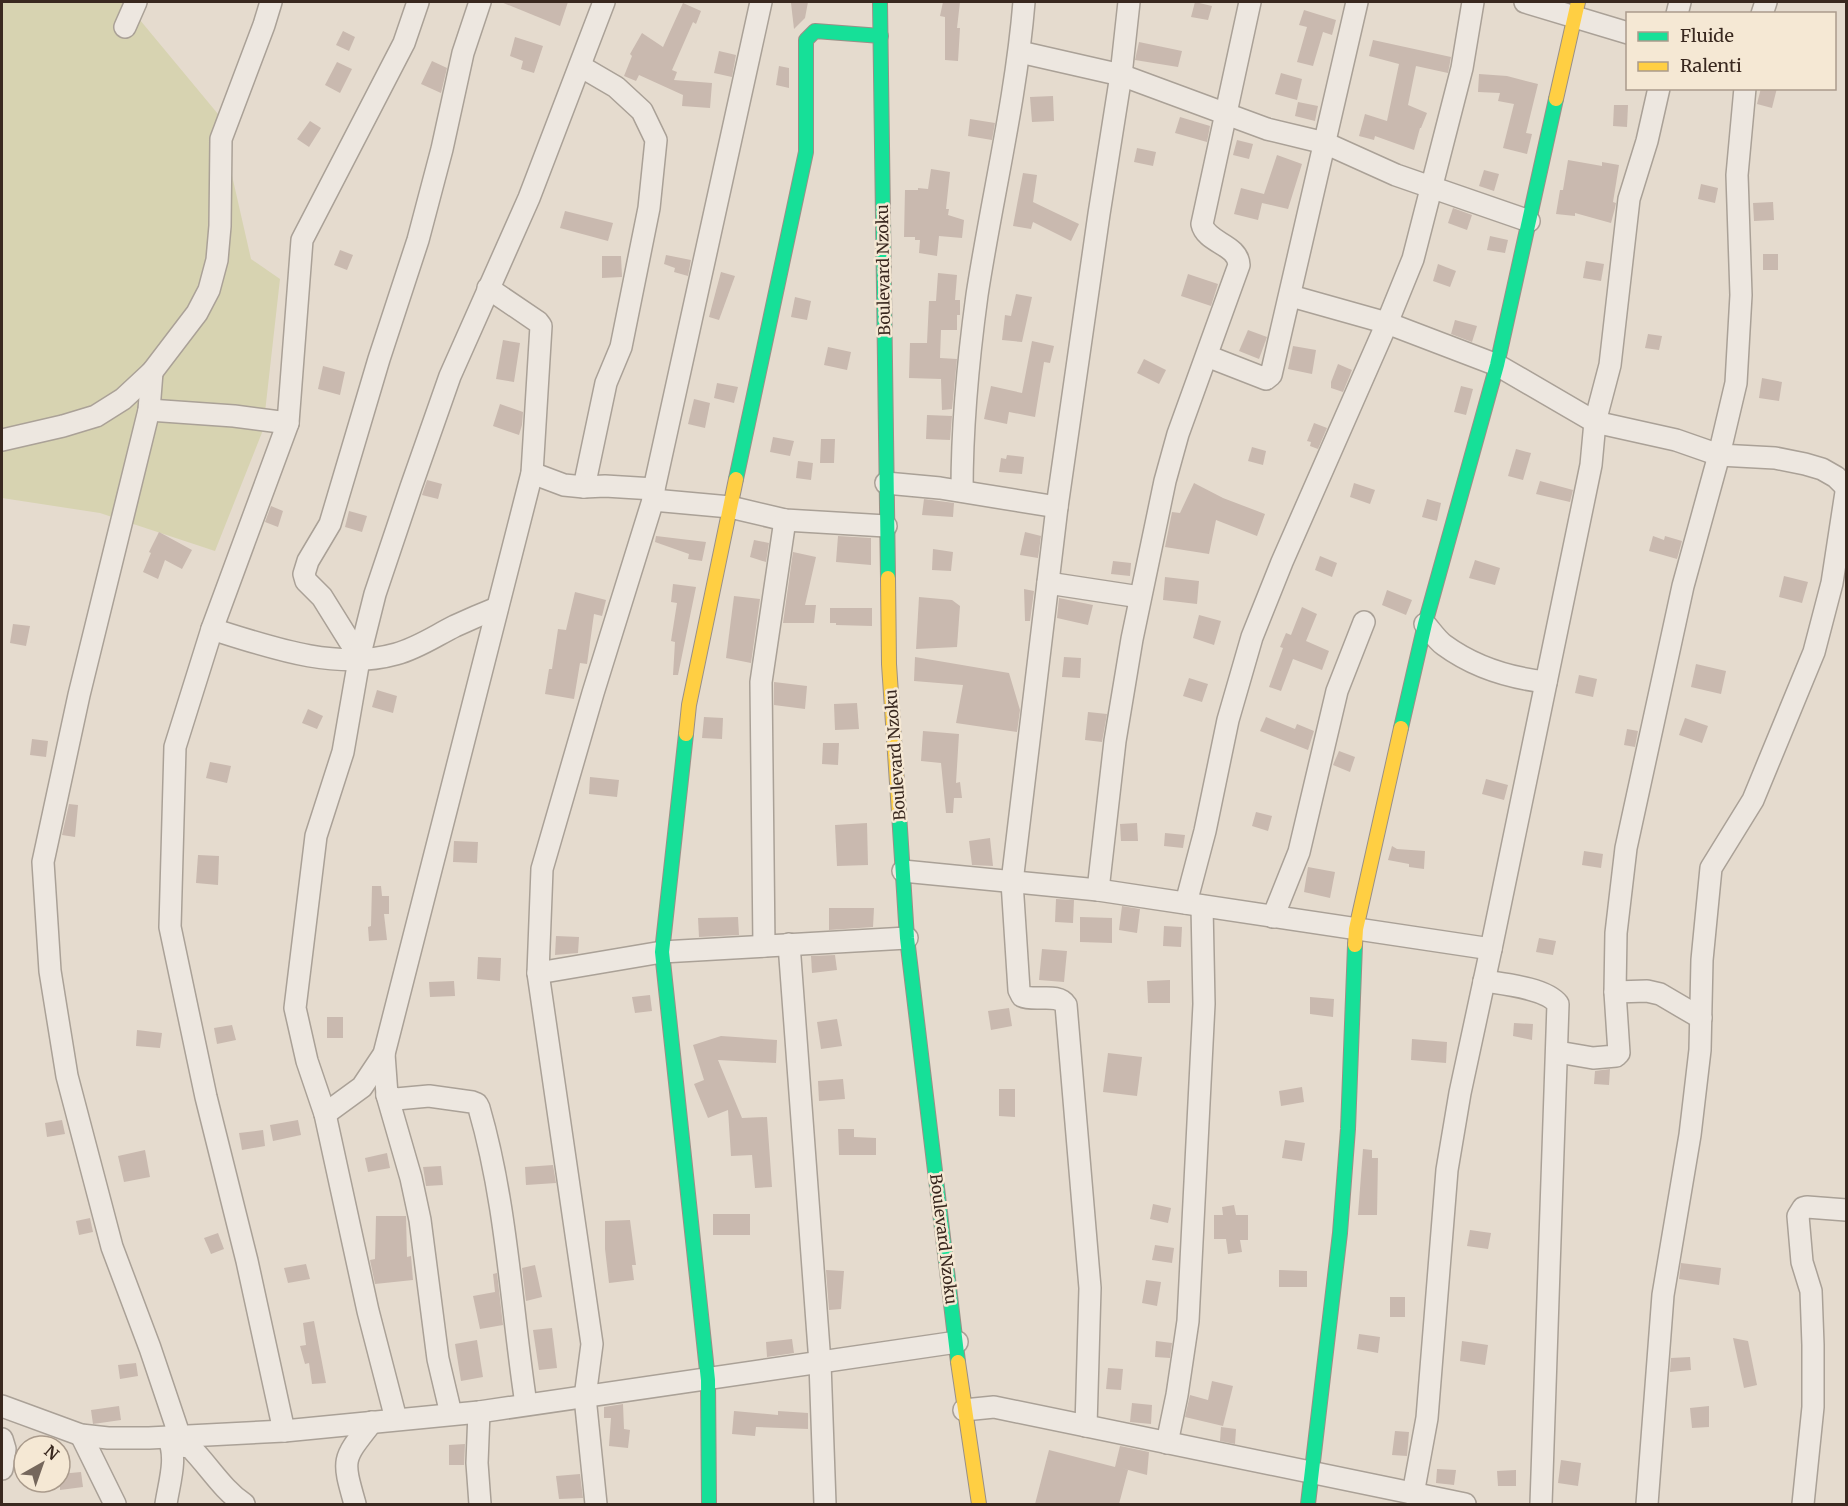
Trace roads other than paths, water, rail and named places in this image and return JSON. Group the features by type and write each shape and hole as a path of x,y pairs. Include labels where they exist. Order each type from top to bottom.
{"street":[{"path":"125,27 136,2"},
{"path":"2,440 96,416 123,399 152,372 197,313 209,290 217,260 220,226 221,139 271,2"},
{"path":"284,1431 247,1262 206,1097 170,927 175,747 212,629 288,423 302,240 404,43 418,2"},
{"path":"360,656 322,597 306,581 304,574 308,561 330,524 382,349 418,240 442,149 463,53 480,2"},
{"path":"396,1419 368,1311 325,1114 307,1061 295,1008 316,836 343,752 360,656 375,594 411,487 450,376 529,198 604,2"},
{"path":"596,1504 585,1397 592,1344 538,973 542,869 654,495 761,2"},
{"name":"Boulevard Nzoku","path":"880,2 889,664 907,938 964,1410 979,1504"},
{"path":"962,491 962,429 972,338 1020,52 1024,2"},
{"path":"1086,1426 1090,1288 1066,1005 1058,999 1028,998 1022,996 1019,990 1012,882 1057,507 1098,214 1121,75 1129,2"},
{"path":"1098,890 1115,741 1140,597 1178,435 1239,265 1236,255 1206,232 1202,224 1250,2"},
{"path":"1207,356 1266,379 1270,377 1291,296 1357,2"},
{"path":"1167,1443 1178,1395 1188,1321 1204,1004 1194,904 1205,831 1228,720 1252,637 1282,562 1413,259 1462,68 1473,2"},
{"path":"1525,2 1576,10 1626,32"},
{"path":"1308,1504 1340,1233 1348,1129 1356,929 1425,624 1497,365 1576,10"},
{"path":"708,1504 708,1380 662,952 689,705 762,351 806,152 807,40 815,31 881,36"},
{"path":"1020,52 1121,75 1267,129 1325,143 1396,176 1431,186 1528,221"},
{"path":"580,66 615,87 642,111 656,140 649,208 621,347 606,383 584,488"},
{"path":"1413,1494 1427,1418 1447,1170 1460,1093 1591,465 1595,422 1610,365 1629,199 1647,141 1659,90"},
{"path":"1558,1052 1593,1058 1618,1055 1615,992 1616,933 1626,849 1683,586 1736,383 1741,295 1737,175 1745,90"},
{"path":"451,1414 438,1359 420,1220 411,1178 387,1095 384,1053 532,473 541,326 488,288"},
{"path":"1291,296 1387,323 1497,365 1595,422 1676,440 1719,454 1774,458 1805,464 1822,469 1836,477 1846,490 1832,583 1814,652 1753,800 1711,868 1702,960 1700,1050 1690,1135 1663,1295 1647,1504"},
{"path":"152,372 149,410 79,695 43,862 50,971 67,1076 112,1247 150,1348 173,1440 171,1480 166,1504"},
{"path":"149,410 234,416 288,423"},
{"path":"532,473 564,485 584,488 605,486 730,507 785,520 886,526"},
{"path":"886,483 962,491 1057,507"},
{"path":"764,946 761,682 785,520"},
{"path":"1048,582 1140,597"},
{"path":"212,629 269,647 315,657 395,654 424,644 453,627 497,608"},
{"path":"1273,917 1299,852 1337,691 1364,622"},
{"path":"1425,624 1443,644 1468,659 1504,675 1546,682"},
{"path":"903,871 1098,890 1491,949"},
{"path":"538,973 662,952 907,938"},
{"path":"789,944 820,1363 825,1504"},
{"path":"1484,981 1520,986 1556,1000 1558,1004 1541,1504"},
{"path":"1615,992 1647,991 1660,994 1701,1018"},
{"path":"325,1114 362,1087 384,1053"},
{"path":"387,1095 396,1099 429,1096 472,1102 479,1108 491,1147 526,1404"},
{"path":"1803,1504 1813,1407 1813,1345 1810,1291 1802,1262 1798,1216 1803,1208 1846,1210"},
{"path":"2,1406 81,1435 173,1440 479,1412 957,1342"},
{"path":"964,1410 994,1407 1465,1504"},
{"path":"479,1412 477,1463 480,1504"},
{"path":"355,1504 345,1468 347,1458 372,1422"},
{"path":"81,1435 115,1504"},
{"path":"2,1439 4,1449 2,1469"},
{"path":"173,1440 190,1447 212,1470 227,1492 244,1504"}]}
